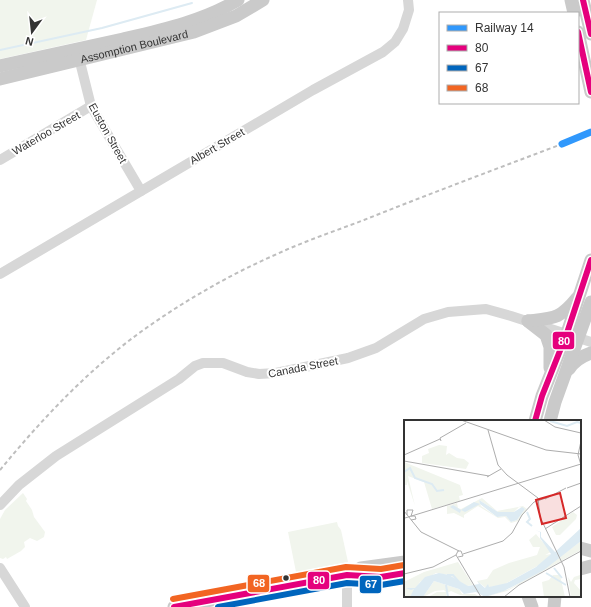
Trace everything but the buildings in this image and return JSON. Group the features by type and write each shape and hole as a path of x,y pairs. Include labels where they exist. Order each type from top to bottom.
{"main road":[{"name":"Assomption Boulevard","path":"0,78 190,22 238,0"},
{"name":"Assomption Boulevard","path":"0,66 78,55 194,32 236,16 263,0"},
{"path":"571,0 574,12"},
{"path":"583,0 591,34"},
{"path":"579,37 591,92"},
{"path":"535,420 550,375 579,337 580,294 591,260"},
{"path":"528,321 558,316 568,310 580,294"},
{"path":"550,420 591,302"},
{"path":"528,321 546,335 550,347 550,375"},
{"path":"563,382 572,364 582,356 591,353"},
{"path":"581,548 591,552"},
{"path":"174,607 228,602 347,575 361,568 404,562"},
{"path":"581,569 591,565"},
{"path":"347,575 381,577 404,573"},
{"path":"528,597 532,607"},
{"path":"535,597 536,607"},
{"path":"549,597 552,607"},
{"path":"552,607 555,597"}],"street":[{"name":"Albert Street","path":"0,274 313,90 383,52 395,42 403,29 409,10 408,0"},
{"name":"Euston Street","path":"78,55 91,106 141,191"},
{"name":"Waterloo Street","path":"0,160 91,106"},
{"name":"Canada Street","path":"0,505 19,485 56,456 179,379 195,366 203,363 222,363 247,372 259,374 276,373 358,355 376,348 424,319 448,312 486,309 579,337"},
{"path":"0,568 25,607"},
{"path":"347,575 347,607"}],"shaded area":[{"path":"0,0 97,0 86,40 0,59"},
{"path":"23,493 34,517 45,532 44,537 37,541 30,538 24,542 25,547 21,551 7,559 6,557 3,559 0,558 0,519 5,510"},
{"path":"337,522 341,530 348,562 296,572 288,532"}],"waterway":[{"path":"0,50 102,28 192,3"}],"railway":[{"path":"0,470 32,432 66,396 103,362 142,331 207,289 259,262 298,245 562,144"}],"rail line":[{"name":"14","path":"562,144 591,132"}],"transit line":[{"name":"80","path":"583,0 591,34"},
{"name":"80","path":"579,37 591,92"},
{"name":"80","path":"535,420 542,396 567,333 591,260"},
{"name":"68","path":"173,599 346,567 381,569 404,565"},
{"name":"80","path":"174,607 347,575 381,577 404,573"},
{"name":"67","path":"218,607 347,583 381,585 404,581"}]}
